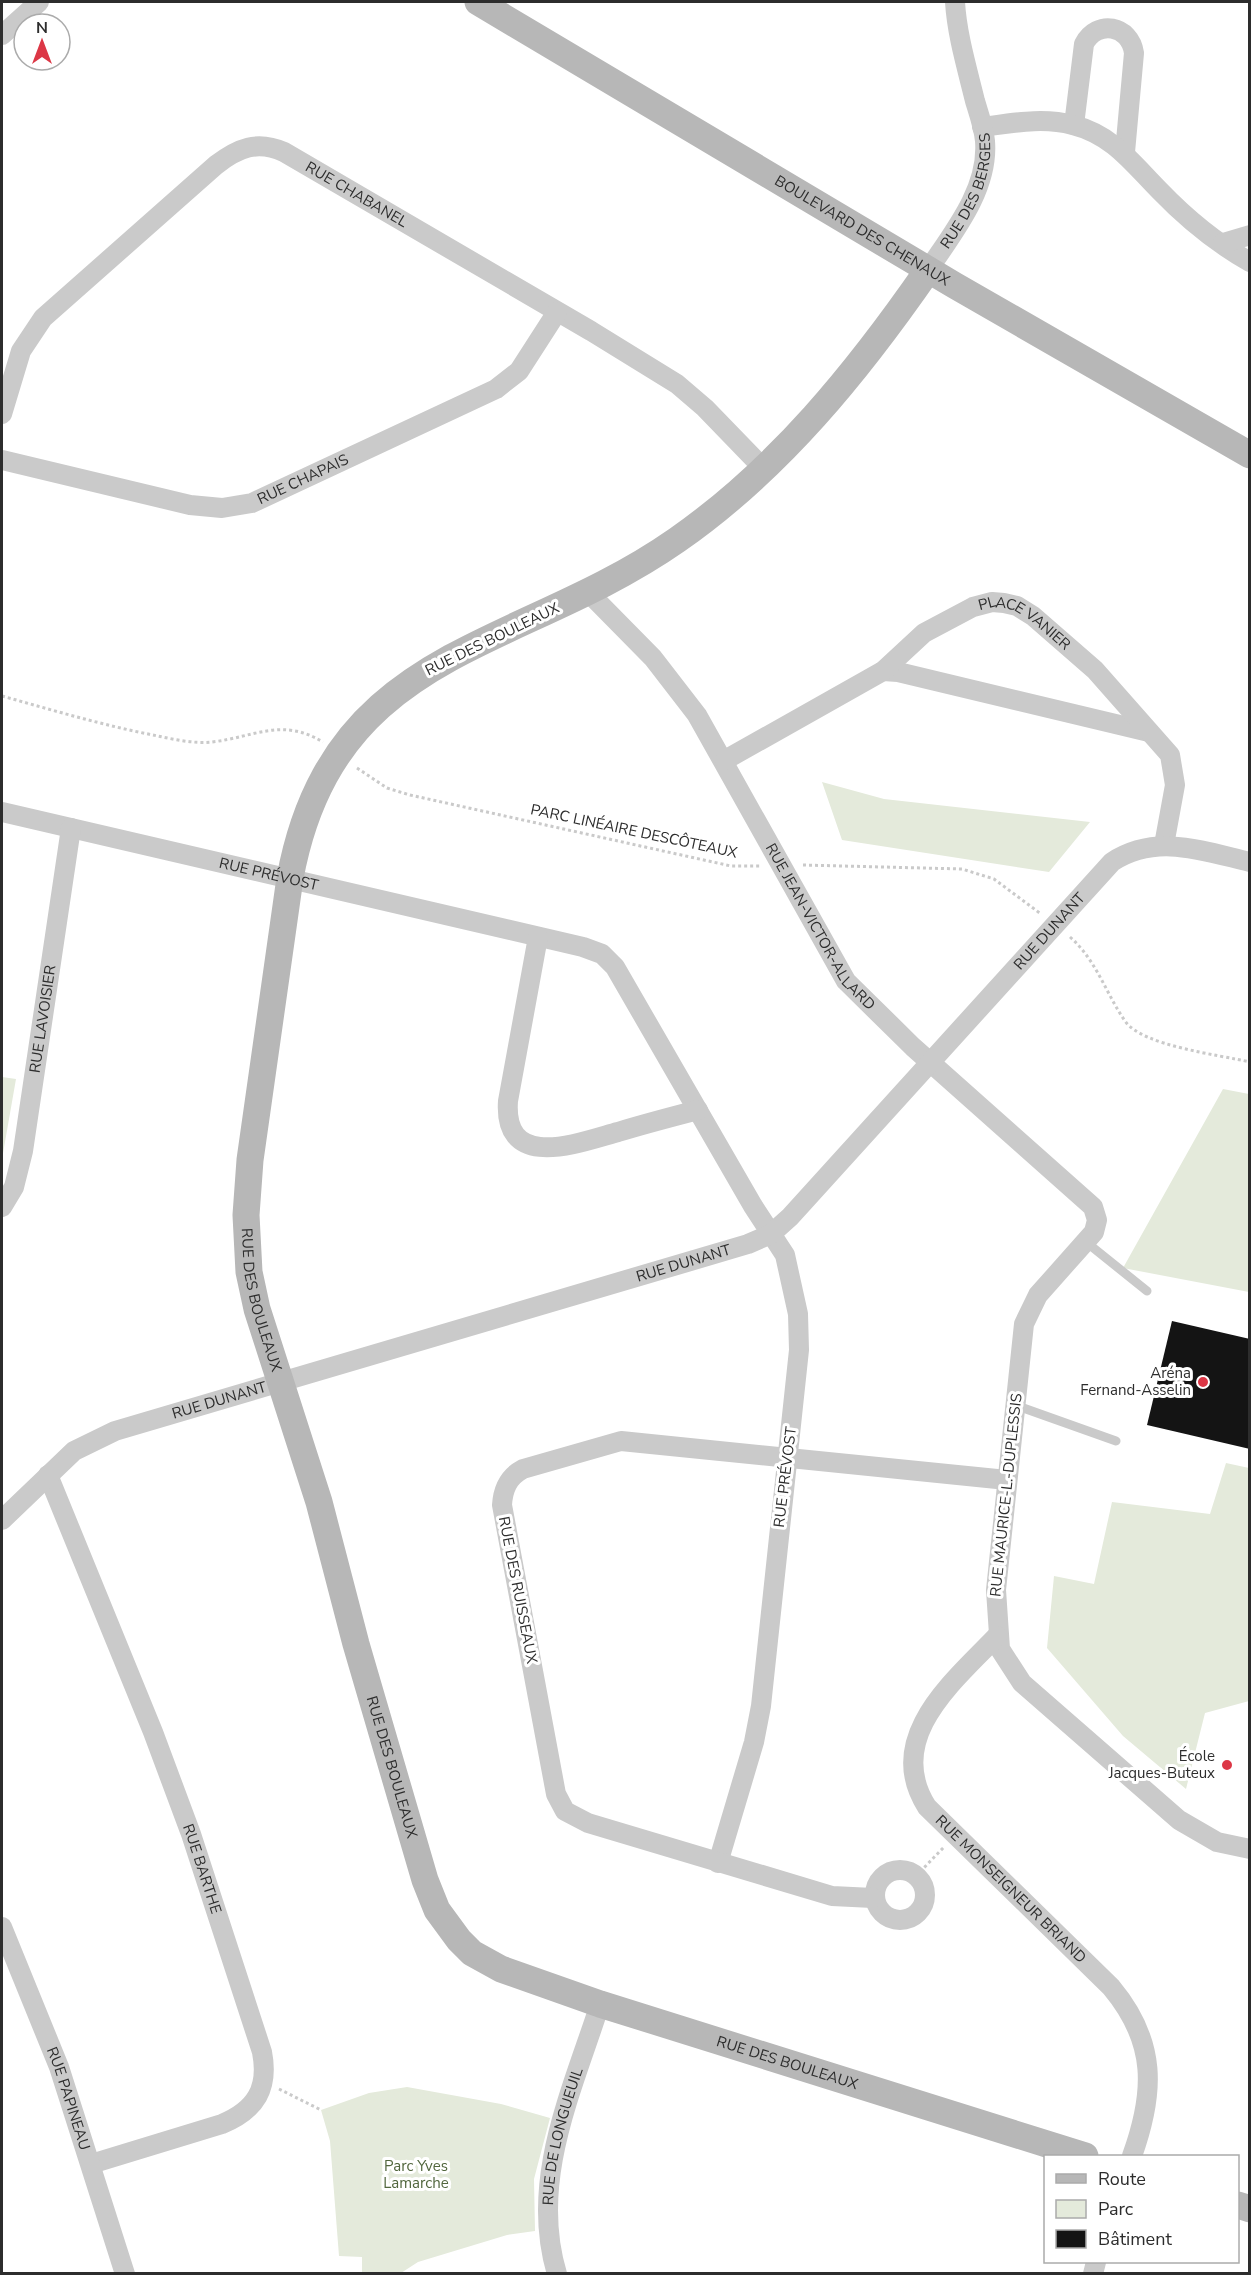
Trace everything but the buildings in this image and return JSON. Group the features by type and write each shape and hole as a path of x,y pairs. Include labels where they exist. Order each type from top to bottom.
{"street":[{"path":"2,35 39,2"},
{"name":"BOULEVARD DES CHENAUX","path":"478,2 928,270 1250,455"},
{"name":"RUE DES BERGES","path":"928,270 962,218 979,181 985,154 982,127 958,30 955,2"},
{"path":"1074,125 1084,44 1091,33 1098,29 1111,27 1119,30 1131,41 1134,53 1125,152"},
{"path":"982,127 1025,121 1074,125 1108,140 1125,152 1159,190 1223,243 1250,262"},
{"name":"RUE CHABANEL","path":"2,414 21,351 43,318 216,165 232,153 247,146 265,146 284,152 685,390 764,469"},
{"path":"1223,243 1250,235"},
{"name":"RUE DES BOULEAUX","path":"928,270 808,425 764,469 679,539 620,576 431,667 381,704 339,754 310,805 299,837 290,878 250,1160 246,1215 252,1289 319,1502 356,1644 425,1880 437,1910 459,1940 487,1963 600,2004 1079,2155"},
{"name":"RUE CHAPAIS","path":"2,460 190,505 222,508 252,503 504,384 519,371 557,312"},
{"name":"RUE JEAN-VICTOR-ALLARD","path":"588,592 668,675 697,715 725,760 846,981 929,1061 1088,1201 1096,1220"},
{"name":"PLACE VANIER","path":"725,760 883,671 924,633 973,607 992,602 1004,603 1017,606 1033,616 1095,670 1170,755 1175,773 1174,798 1164,845"},
{"path":"883,671 931,680 1149,732"},
{"name":"RUE PRÉVOST","path":"2,812 592,949 609,960 622,977 789,1266 799,1323 799,1350 759,1723 718,1863"},
{"name":"RUE LAVOISIER","path":"2,1207 14,1187 23,1151 71,828"},
{"name":"RUE DUNANT","path":"2,1520 74,1451 100,1436 748,1244 771,1234 790,1217 1053,924 1112,862 1131,851 1164,845 1250,862"},
{"path":"538,937 508,1101 508,1120 517,1137 527,1144 553,1148 698,1110"},
{"name":"RUE MAURICE-L.-DUPLESSIS","path":"1096,1220 1094,1232 1038,1295 1028,1313 1015,1405 996,1590 997,1636 1005,1660 1022,1683 1179,1820 1217,1842 1250,1849"},
{"name":"RUE DES RUISSEAUX","path":"873,1898 832,1896 718,1863 588,1824 571,1816 561,1806 548,1751 503,1497 511,1478 523,1469 613,1442 1007,1480"},
{"name":"RUE BARTHE","path":"48,1474 153,1732 191,1834 262,2052 264,2081"},
{"name":"RUE MONSEIGNEUR BRIAND","path":"997,1636 935,1701 923,1722 915,1750 914,1776 921,1798 955,1835 1111,1987 1130,2011 1144,2042 1149,2077 1146,2112 1133,2155"},
{"path":"900,1870 916,1876 925,1890 922,1907 910,1918 902,1920 888,1916 873,1898 879,1883 892,1872 900,1870"},
{"name":"RUE PAPINEAU","path":"2,1927 59,2067 125,2274"},
{"name":"RUE DE LONGUEUIL","path":"557,2274 548,2225 551,2163 558,2130 600,2004"},
{"path":"91,2164 231,2120 253,2105 264,2081"}],"lane":[{"path":"1086,1242 1147,1291"},
{"path":"1015,1405 1116,1441"}],"path":[{"name":"PARC LINÉAIRE DESCÔTEAUX","path":"2,696 111,727 187,741 213,742 266,730 292,729 310,734 380,784 403,793 732,866 962,869 984,875 1003,884 1072,939 1091,959 1125,1022 1136,1032 1154,1039 1250,1062"},
{"path":"916,1876 955,1835"},
{"path":"264,2081 321,2110"}],"green space":[{"path":"822,782 884,799 1090,822 1049,872 842,840"},
{"path":"2,1077 16,1079 2,1159"},
{"path":"1223,1089 1249,1094 1249,1292 1123,1268"},
{"path":"1226,1463 1249,1468 1249,1701 1205,1713 1186,1789 1123,1736 1047,1648 1054,1576 1094,1584 1112,1502 1210,1514"},
{"name":"Parc Yves Lamarche","path":"407,2087 501,2104 550,2118 534,2179 535,2231 507,2235 418,2262 401,2273 362,2273 362,2257 339,2256 330,2141 321,2110 369,2093"}],"place":[{"name":"Aréna Fernand-Asselin","path":"1203,1382"},
{"name":"École Jacques-Buteux","path":"1227,1765"}]}
